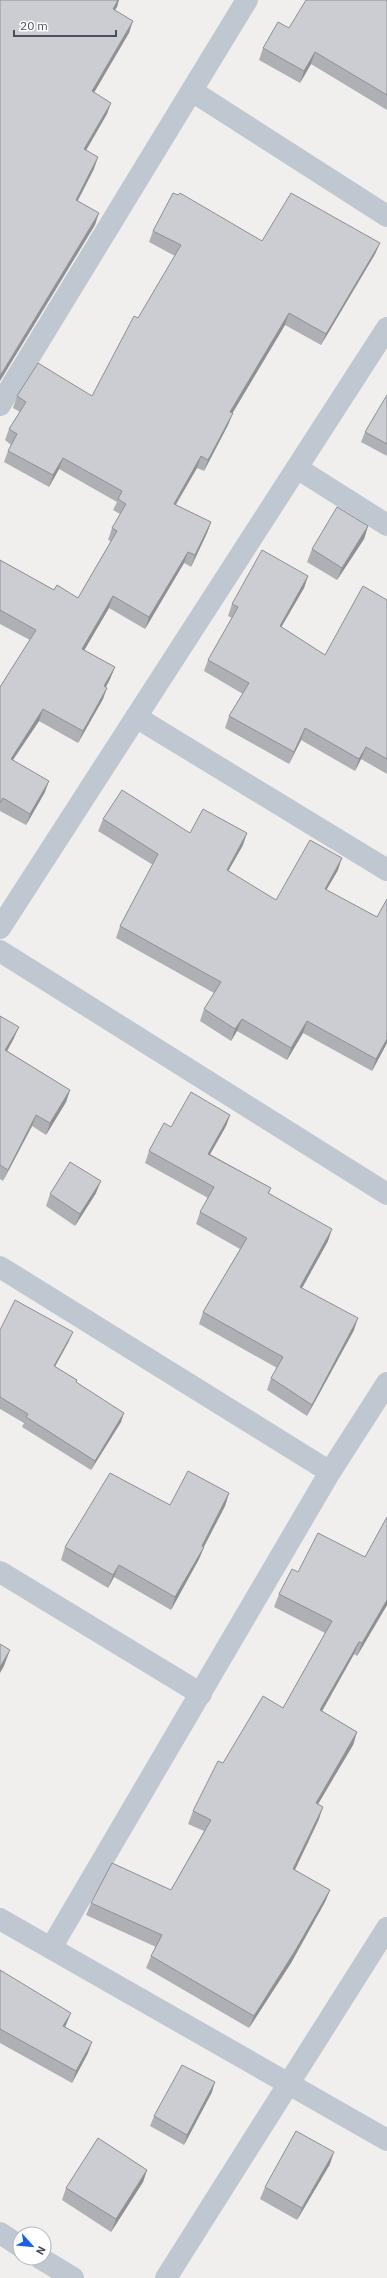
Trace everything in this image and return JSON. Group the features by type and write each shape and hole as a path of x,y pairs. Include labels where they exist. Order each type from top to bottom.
{"street":[{"path":"0,405 247,0"},
{"path":"192,91 387,216"},
{"path":"0,928 387,328"},
{"path":"297,468 387,525"},
{"path":"136,717 387,870"},
{"path":"0,951 387,1194"},
{"path":"0,1267 330,1472"},
{"path":"51,1948 330,1472 387,1383"},
{"path":"0,1572 201,1694"},
{"path":"0,1919 387,2140"},
{"path":"166,2278 387,1928"},
{"path":"0,2233 12,2241"},
{"path":"52,2265 73,2278"}],"building":[{"path":"0,0 118,0 113,9 133,21 92,91 111,103 84,149 98,157 76,200 99,213 0,376"},
{"path":"306,0 387,0 387,95 315,52 304,71 263,48 278,22 289,28"},
{"path":"173,193 178,195 180,193 262,241 291,193 380,243 326,334 289,313 230,412 233,413 208,460 201,456 174,504 211,522 195,555 188,552 149,617 113,596 82,649 115,667 104,686 107,688 83,731 43,709 11,759 49,781 30,814 3,798 0,803 0,687 36,630 0,610 0,560 54,590 57,585 78,598 117,531 112,528 126,504 118,499 122,491 63,458 53,475 8,451 17,434 9,429 26,402 17,396 38,363 92,396 134,316 138,318 181,245 153,231"},
{"path":"387,395 387,444 365,432"},
{"path":"337,507 368,526 342,568 312,549"},
{"path":"262,550 308,576 280,626 325,655 363,586 387,600 387,759 366,747 359,759 305,728 294,752 229,716 249,683 208,660 238,607 232,604"},
{"path":"122,790 190,833 203,809 247,833 227,870 276,900 310,840 342,858 325,889 377,917 387,899 387,1039 376,1059 307,1021 291,1048 242,1019 235,1029 204,1009 221,982 120,926 158,854 103,819"},
{"path":"0,1016 19,1027 5,1050 70,1090 50,1123 36,1115 8,1170 0,1165"},
{"path":"191,1092 230,1115 208,1154 271,1188 268,1193 332,1229 300,1287 358,1318 312,1405 271,1378 283,1357 203,1312 247,1238 200,1212 214,1187 149,1151 164,1123 171,1127"},
{"path":"70,1162 101,1181 80,1214 50,1194"},
{"path":"15,1300 73,1332 54,1366 124,1413 95,1461 26,1417 28,1414 0,1397 0,1330"},
{"path":"188,1471 229,1493 202,1546 204,1547 175,1597 119,1565 113,1575 65,1547 110,1473 170,1505"},
{"path":"387,1517 387,1600 362,1643 359,1642 320,1710 357,1732 316,1803 323,1807 293,1869 330,1890 295,1951 254,2016 151,1956 162,1935 91,1903 112,1863 171,1890 211,1820 193,1811 218,1761 223,1763 263,1696 283,1708 332,1621 279,1594 292,1569 298,1572 318,1533 365,1557"},
{"path":"0,1644 10,1650 0,1667"},
{"path":"0,1970 71,2013 63,2026 92,2042 76,2071 0,2029"},
{"path":"182,2065 215,2082 187,2135 154,2116"},
{"path":"296,2131 334,2152 302,2208 265,2187"},
{"path":"98,2138 147,2170 116,2219 66,2188"}]}
